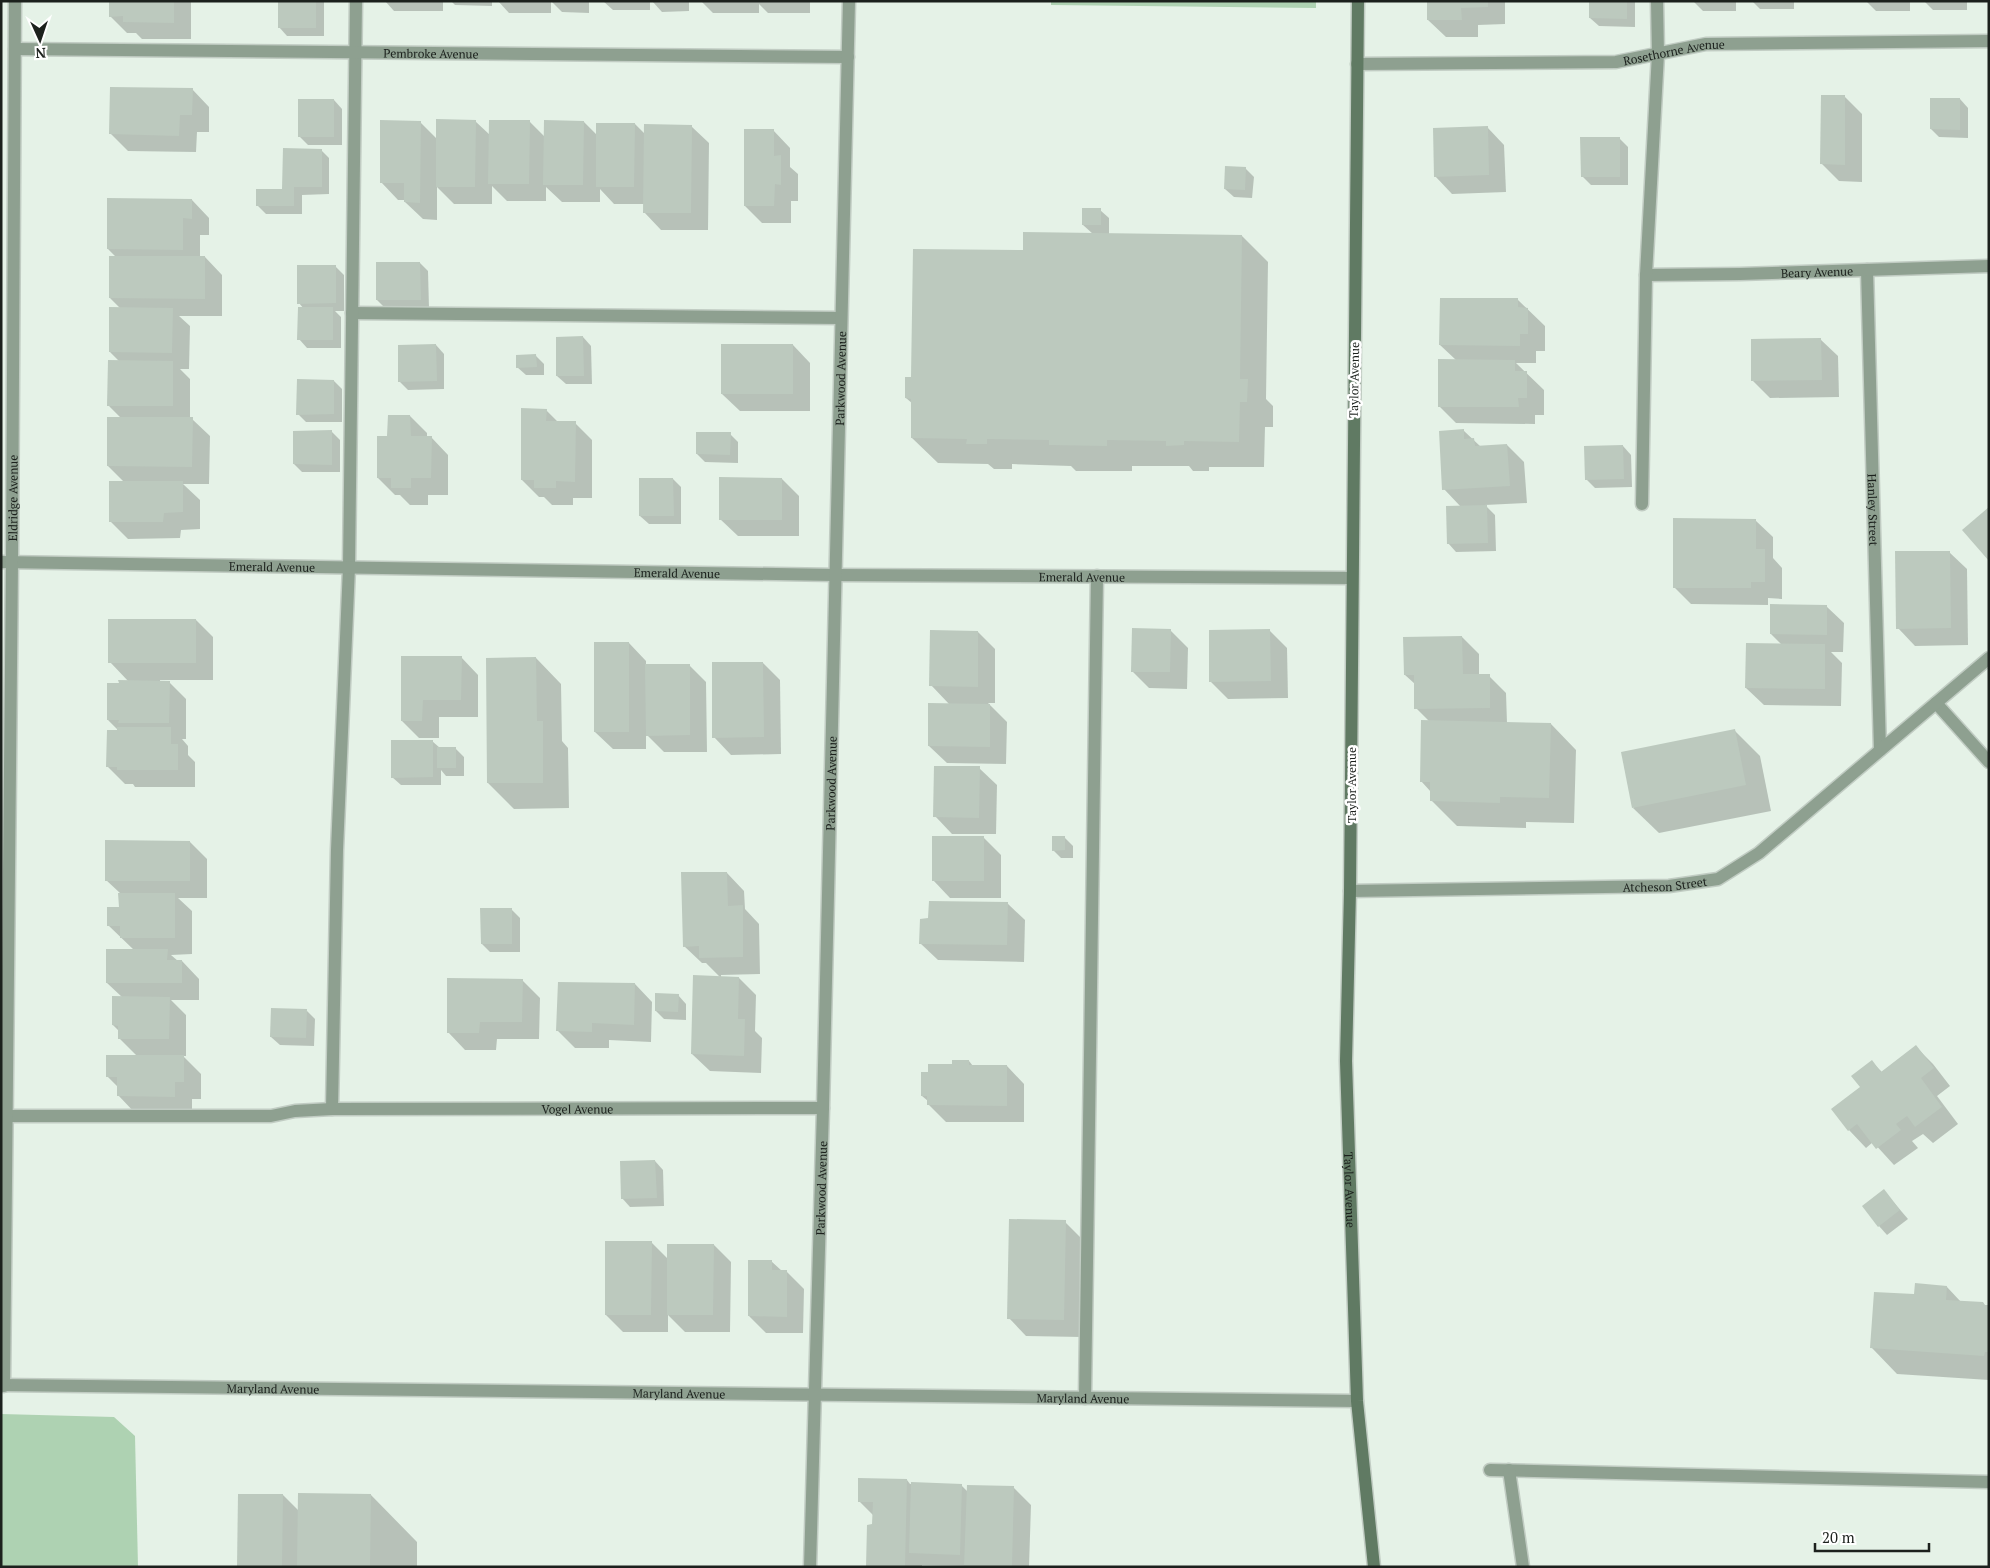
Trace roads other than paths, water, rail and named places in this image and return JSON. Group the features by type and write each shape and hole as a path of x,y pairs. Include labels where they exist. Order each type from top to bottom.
{"main road":[{"name":"Taylor Avenue","path":"1358,1 1350,891 1346,1061 1357,1401 1374,1567"}],"street":[{"name":"Eldridge Avenue","path":"3,1386 7,1116 7,562 16,1"},
{"path":"332,1109 337,850 349,567 356,1"},
{"name":"Parkwood Avenue","path":"810,1567 824,1108 849,1"},
{"path":"1642,504 1646,276 1658,54 1657,1"},
{"name":"Rosethorne Avenue","path":"1357,64 1616,62 1706,44 1989,41"},
{"name":"Pembroke Avenue","path":"15,49 848,57"},
{"name":"Beary Avenue","path":"1646,276 1989,266"},
{"name":"Hanley Street","path":"1868,270 1880,750"},
{"path":"352,314 842,318"},
{"name":"Emerald Avenue","path":"7,562 835,575 1352,578"},
{"path":"1085,1398 1097,576"},
{"name":"Atcheson Street","path":"1350,891 1669,886 1718,879 1759,853 1989,658"},
{"path":"1936,703 1989,762"},
{"name":"Vogel Avenue","path":"7,1116 271,1116 295,1111 332,1109 824,1108"},
{"name":"Maryland Avenue","path":"3,1386 1357,1401"},
{"path":"1490,1470 1989,1482"},
{"path":"1509,1470 1523,1567"}]}
